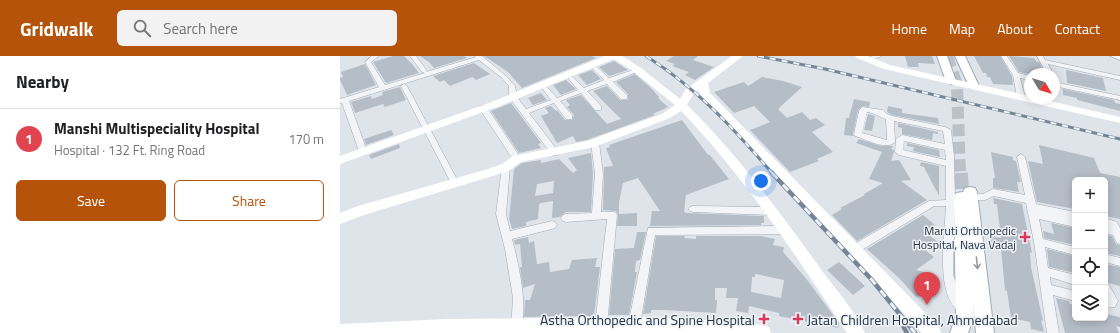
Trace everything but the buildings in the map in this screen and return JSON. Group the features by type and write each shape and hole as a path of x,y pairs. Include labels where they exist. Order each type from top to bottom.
{"main road":[{"path":"942,56 951,81"},
{"path":"960,56 974,86"},
{"path":"959,333 962,328 965,310 963,198"},
{"path":"963,198 985,333"}],"street":[{"path":"376,56 368,62 383,88"},
{"path":"413,56 424,71"},
{"path":"340,160 513,97 614,56 656,82 687,109 743,175 786,230 857,333"},
{"path":"340,219 363,210 506,167 518,159 555,153 595,142 666,116 682,105 690,91 738,56"},
{"path":"864,57 879,56"},
{"path":"1004,56 1016,75 1021,97"},
{"path":"1113,56 1120,58"},
{"path":"363,151 342,100 479,57 504,77 512,86 513,97 555,153"},
{"path":"864,57 887,68 974,86 1120,120"},
{"path":"1042,58 1047,68"},
{"path":"1042,58 1120,78"},
{"path":"594,67 609,80 624,97"},
{"path":"524,112 638,70"},
{"path":"1016,75 1024,77"},
{"path":"571,78 598,108"},
{"path":"703,82 705,94 933,333"},
{"path":"1060,84 1120,98"},
{"path":"404,86 455,183"},
{"path":"545,88 569,117"},
{"path":"483,108 518,159"},
{"path":"890,118 891,142 885,143 858,134 863,111 865,109 880,112 884,116 890,118 945,129 948,133 950,164 963,198"},
{"path":"949,148 902,138 900,139 899,152 950,164"},
{"path":"595,142 599,174 596,216"},
{"path":"1021,157 1039,242 1053,333"},
{"path":"506,167 501,214 507,236 518,298 516,326"},
{"path":"854,250 932,203 963,198 985,197 993,192 1072,222"},
{"path":"1032,207 1072,215"},
{"path":"694,209 770,211"},
{"path":"566,218 612,214 601,325"},
{"path":"1108,223 1113,224 1118,236"},
{"path":"507,236 552,225"},
{"path":"634,325 651,231 786,230"},
{"path":"1108,231 1118,236"},
{"path":"1039,242 1072,250"},
{"path":"1108,259 1120,262"},
{"path":"1043,272 1072,279"},
{"path":"1046,289 1072,295"},
{"path":"1108,294 1112,301 1111,303 1108,303"},
{"path":"340,332 516,326 634,325 664,329 738,330 763,333"}],"tunnel":[{"path":"947,56 957,85 960,174"},
{"path":"960,173 961,197"}],"railway":[{"path":"646,56 682,82 714,110 773,174"},
{"path":"758,56 825,69 1120,139"},
{"path":"772,173 872,280 915,333"},
{"path":"899,319 907,333"}],"place":[{"name":"Maruti Orthopedic Hospital, Nava Vadaj","path":"1025,237"},
{"name":"Manshi Multispeciality Hospital","path":"927,305"},
{"name":"Astha Orthopedic and Spine Hospital","path":"764,319"},
{"name":"Jatan Children Hospital, Ahmedabad","path":"798,319"}]}
